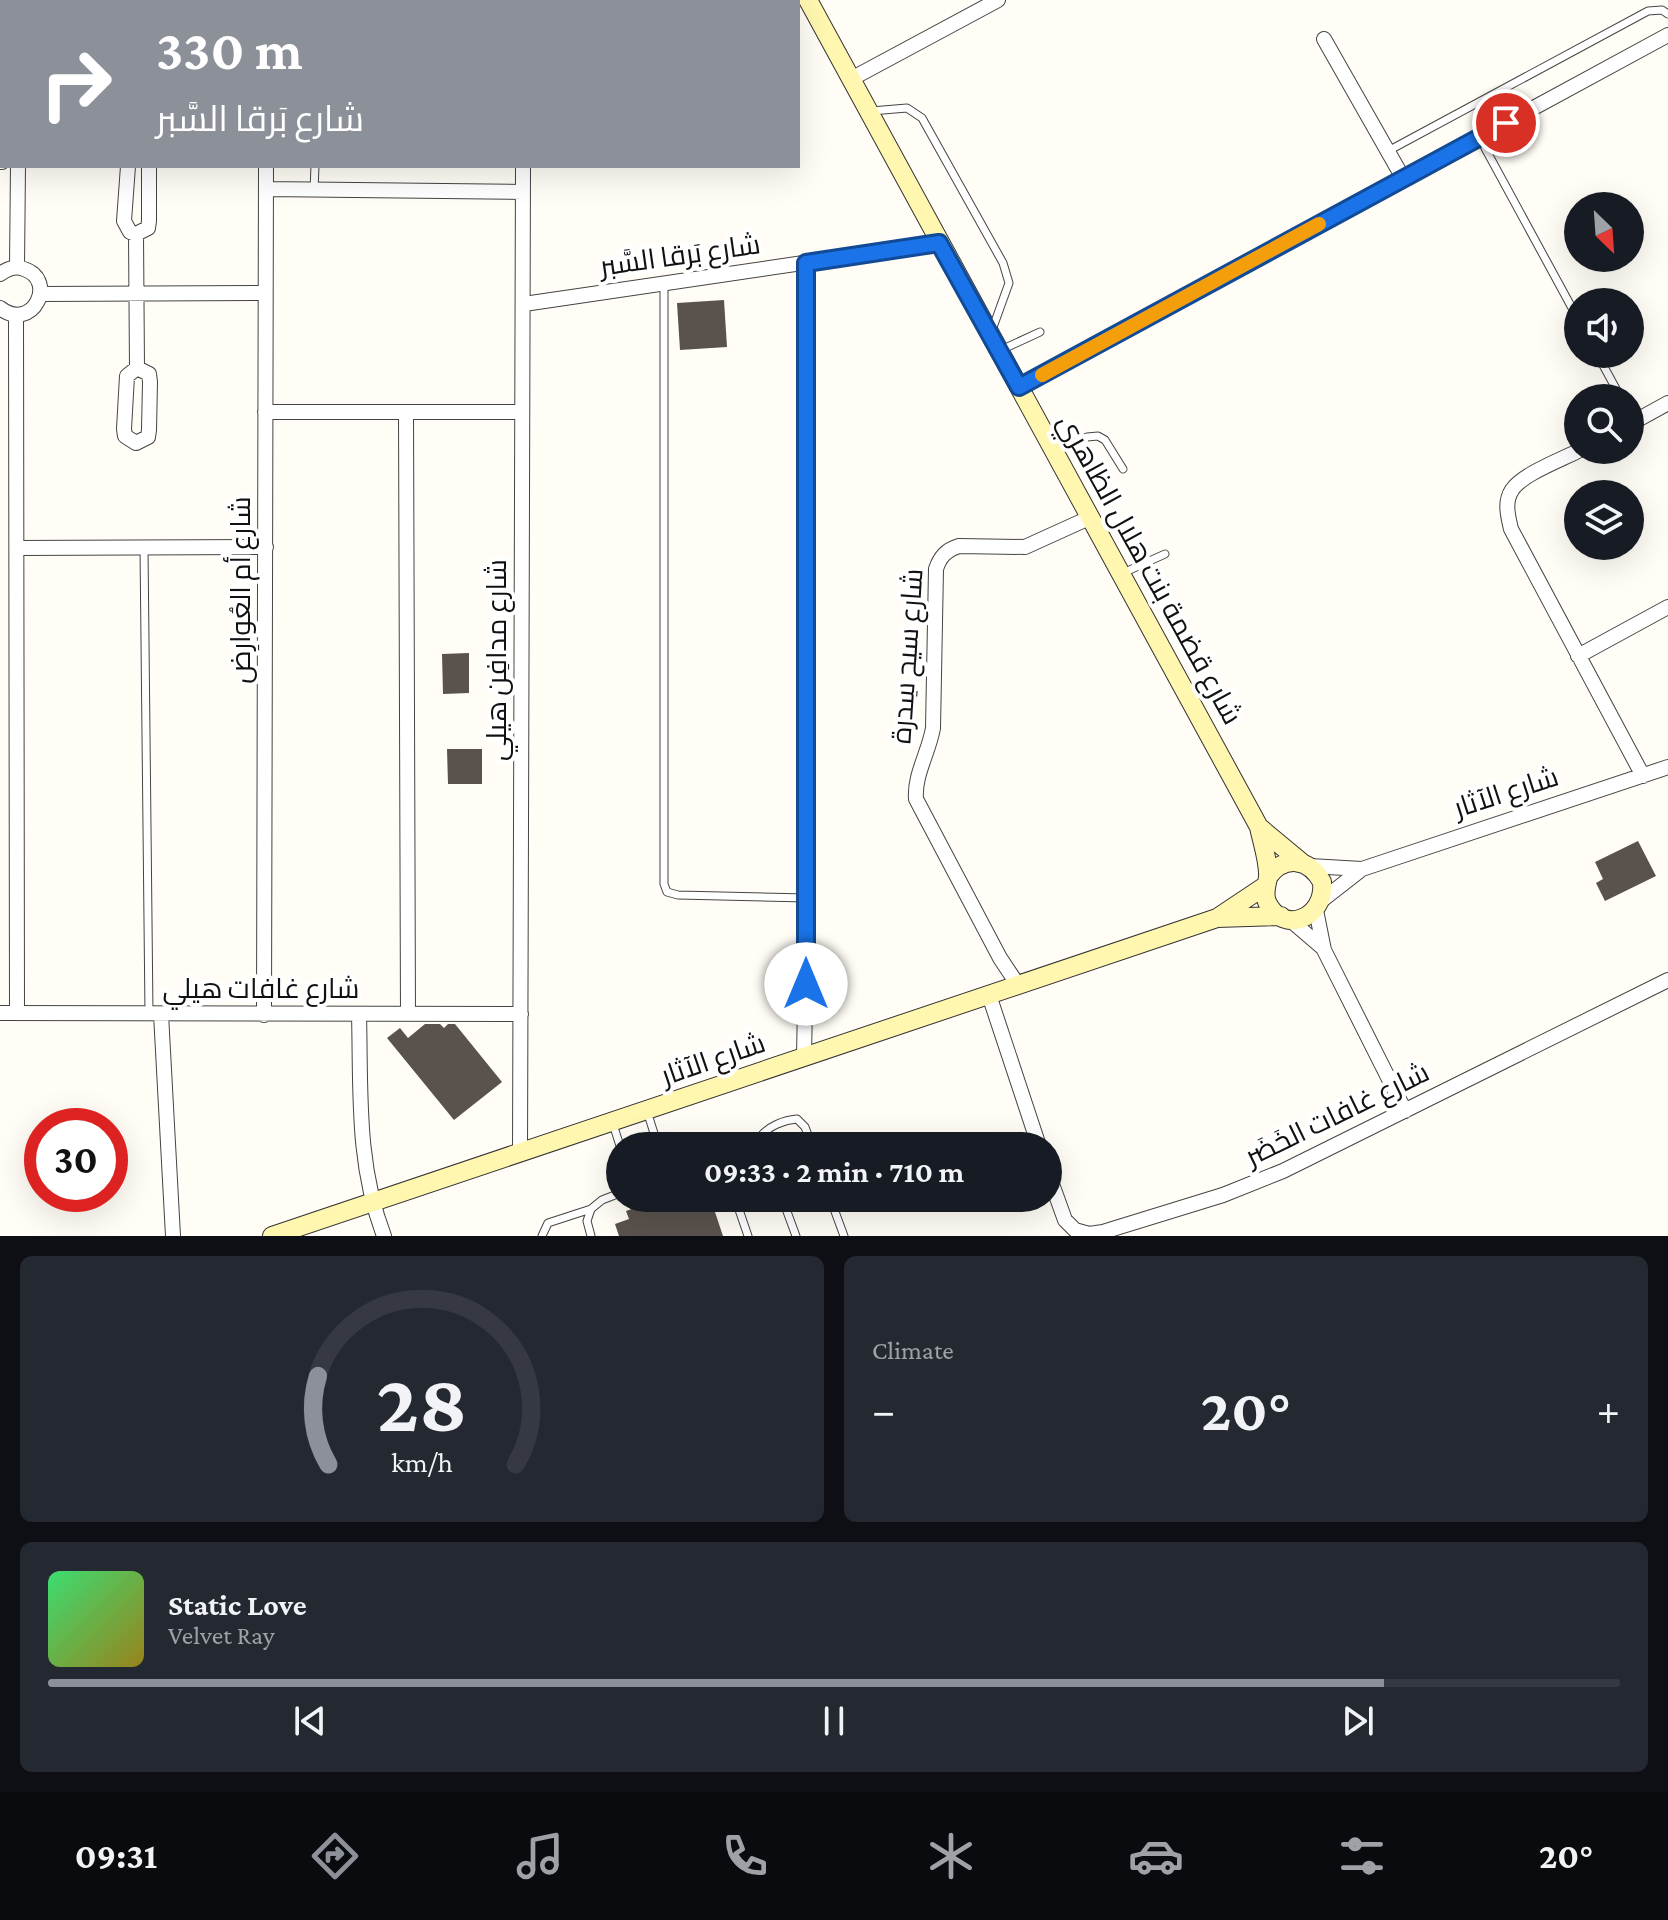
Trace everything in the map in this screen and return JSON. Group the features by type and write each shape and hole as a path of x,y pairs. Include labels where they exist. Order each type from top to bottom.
{"street":[{"name":"شارع قضمة بنت هلال الظاهري","path":"808,0 1259,827 1266,881"},
{"path":"851,79 998,0"},
{"path":"1019,387 1668,35"},
{"path":"1324,39 1403,178"},
{"path":"17,267 18,168"},
{"path":"128,168 124,221 130,232 136,234 143,232 149,221 149,168"},
{"name":"شارع أم العُوارِض","path":"264,1015 266,168"},
{"name":"شارع مدافِن هيلي","path":"520,1154 523,168"},
{"path":"266,189 523,192"},
{"path":"136,234 137,368"},
{"name":"شارع بَرقا السَّبر","path":"524,304 939,243"},
{"path":"804,1057 807,898 806,263"},
{"path":"0,274 17,267 35,275 40,294 32,309 16,315 0,308"},
{"path":"40,294 264,293"},
{"path":"16,315 17,1013"},
{"path":"137,368 149,374 150,382 148,437 136,443 125,436 124,429 127,376 137,368"},
{"path":"1644,414 1668,403"},
{"path":"265,412 522,412"},
{"path":"406,412 408,1014"},
{"path":"1564,458 1524,479 1513,489 1507,501 1511,529 1643,776"},
{"name":"شارع سيح سِدرة","path":"1018,985 1000,958 916,799 917,782 933,728 936,569 951,549 959,546 1025,547 1089,518"},
{"path":"17,548 266,547"},
{"path":"1578,656 1668,607"},
{"name":"شارع الآثار","path":"1318,906 1362,869 1668,767"},
{"name":"شارع قضمة بنت هلال الظاهري","path":"1259,827 1305,864"},
{"path":"1324,950 1268,904 1266,881 1281,864 1305,864 1322,882 1318,906 1324,950 1405,1111"},
{"name":"شارع الآثار","path":"1305,864 1362,869"},
{"name":"شارع الآثار","path":"272,1236 1217,918 1266,881"},
{"path":"1285,918 1307,916 1318,906"},
{"name":"شارع الآثار","path":"1217,918 1285,918"},
{"name":"شارع غافات الخَضَر","path":"1062,1212 1075,1230 1096,1234 1248,1185 1668,980"},
{"path":"989,995 1034,1132"},
{"name":"شارع غافات هيلي","path":"0,1013 521,1014"},
{"path":"155,1014 173,1236"},
{"path":"359,1014 363,1159 371,1203 384,1236"}],"lane":[{"path":"1388,151 1648,11 1662,10 1668,14"},
{"path":"869,112 907,108 917,113 1003,263 1009,283 995,343 1040,332"},
{"path":"1479,137 1564,293"},
{"path":"314,190 315,168"},
{"path":"664,284 664,884 667,892 678,895 807,898"},
{"path":"1054,452 1087,437 1098,436 1105,440 1123,469"},
{"path":"144,548 155,1014"},
{"path":"1120,574 1165,554"},
{"path":"647,1111 654,1132"},
{"path":"764,1132 797,1119 807,1132"},
{"path":"613,1122 616,1132"},
{"path":"542,1236 548,1223 591,1209 606,1198"},
{"path":"591,1209 587,1221 591,1236"},
{"path":"740,1212 748,1236"},
{"path":"787,1212 796,1236"},
{"path":"835,1212 844,1236"}],"building":[{"path":"724,300 727,347 680,350 677,303"},
{"path":"469,653 469,693 443,694 442,654"},
{"path":"447,749 482,749 482,784 448,784"},
{"path":"1638,841 1656,876 1605,901 1596,883 1603,879 1595,862"},
{"path":"425,1024 440,1024 444,1028 455,1024 502,1082 454,1120 387,1038 400,1028 408,1038"},
{"path":"626,1212 715,1212 723,1236 619,1236 615,1224 629,1219"}],"slow traffic":[{"path":"1042,375 1319,224"}],"route":[{"path":"806,984 806,263 939,243 1019,387 1506,123"}]}
